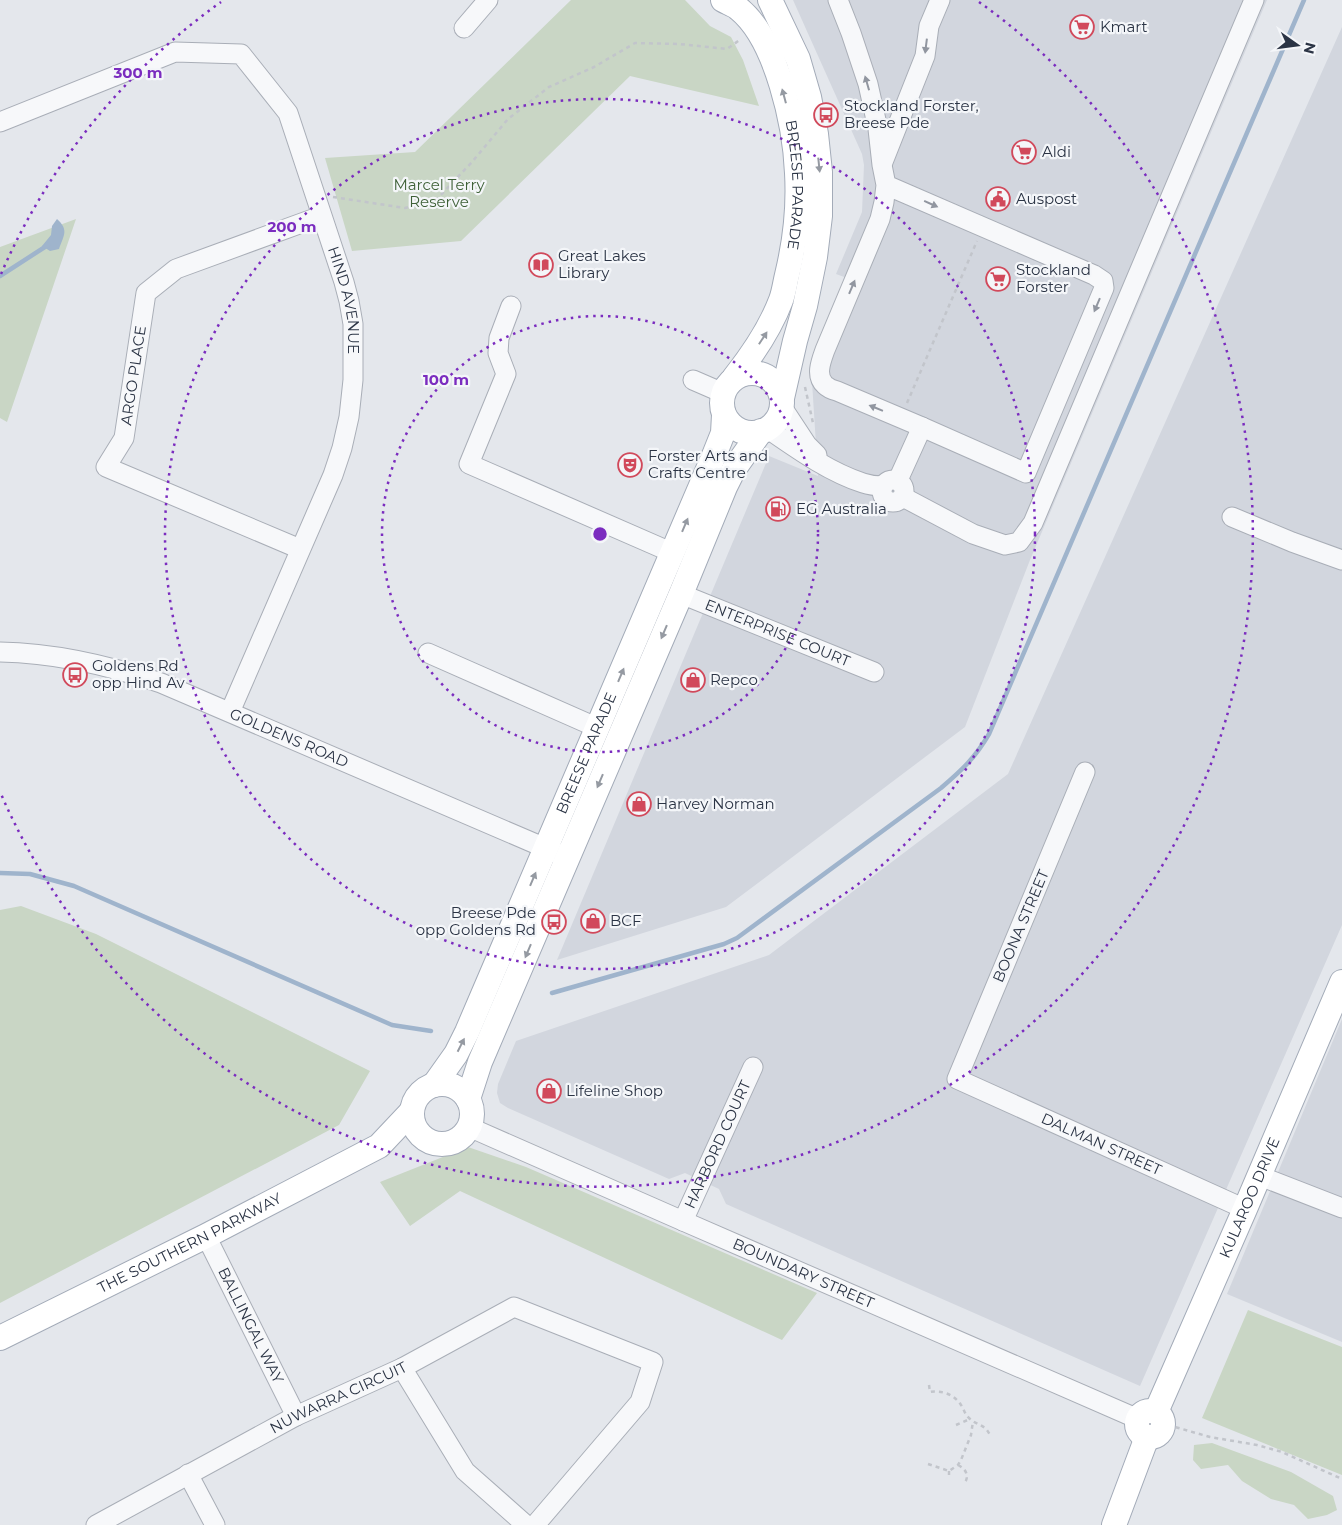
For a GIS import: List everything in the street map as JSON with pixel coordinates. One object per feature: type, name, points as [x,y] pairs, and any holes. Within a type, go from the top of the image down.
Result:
[{"type":"main road","points":[[723,0],[740,0]]},
{"type":"main road","name":"BREESE PARADE","points":[[434,1085],[456,1054],[467,1032],[673,554],[722,432],[727,395],[767,332],[781,300],[792,253],[797,212],[797,173],[792,132],[774,62],[758,30],[738,8],[723,0]]},
{"type":"main road","name":"BREESE PARADE","points":[[770,0],[798,60],[809,97],[816,134],[820,172],[820,216],[816,258],[782,402]]},
{"type":"main road","points":[[754,372],[763,375],[772,380],[778,388],[782,402],[779,415],[774,423],[764,430],[753,433],[744,432],[729,422],[727,395],[744,374],[754,372]]},
{"type":"main road","name":"BREESE PARADE","points":[[468,1099],[480,1062],[725,487],[734,469],[764,430]]},
{"type":"main road","name":"KULAROO DRIVE","points":[[1114,1525],[1151,1423],[1260,1176],[1342,982]]},
{"type":"main road","points":[[434,1085],[454,1086],[462,1091],[468,1099],[472,1113],[469,1127],[463,1135],[447,1143],[437,1143],[428,1140],[421,1135],[413,1120],[412,1111],[417,1098],[422,1092],[434,1085]]},
{"type":"main road","name":"THE SOUTHERN PARKWAY","points":[[0,1338],[206,1236],[379,1146],[412,1111]]},
{"type":"main road","name":"THE SOUTHERN PARKWAY","points":[[379,1146],[428,1140]]},
{"type":"street","points":[[464,28],[488,0]]},
{"type":"street","points":[[838,0],[868,84],[878,129],[886,185],[880,220],[824,350],[819,370],[821,379],[825,385],[1026,473],[1104,288],[1103,281],[1094,275],[886,185]]},
{"type":"street","points":[[882,165],[925,56],[929,26],[940,0]]},
{"type":"street","points":[[764,430],[832,470],[864,484],[895,488],[973,534],[1005,545],[1019,542],[1033,523],[1254,0]]},
{"type":"street","name":"HIND AVENUE","points":[[0,122],[175,52],[241,54],[288,114],[349,301],[353,324],[354,380],[349,417],[342,448],[333,474],[230,712]]},
{"type":"street","name":"ARGO PLACE","points":[[300,549],[106,468],[124,438],[146,293],[176,269],[321,216]]},
{"type":"street","points":[[511,306],[499,338],[498,353],[506,374],[469,464],[673,554]]},
{"type":"street","points":[[693,380],[727,395]]},
{"type":"street","points":[[782,402],[807,445],[832,470]]},
{"type":"street","points":[[895,488],[922,426]]},
{"type":"street","points":[[1232,517],[1342,560]]},
{"type":"street","name":"ENTERPRISE COURT","points":[[681,594],[874,672]]},
{"type":"street","name":"GOLDENS ROAD","points":[[0,652],[28,653],[80,660],[121,670],[161,683],[568,858]]},
{"type":"street","points":[[428,653],[598,728]]},
{"type":"street","name":"BOONA STREET","points":[[957,1080],[1085,772]]},
{"type":"street","name":"HARBORD COURT","points":[[683,1222],[753,1067]]},
{"type":"street","name":"DALMAN STREET","points":[[957,1080],[1245,1209]]},
{"type":"street","name":"BOUNDARY STREET","points":[[469,1127],[683,1222],[1151,1423]]},
{"type":"street","points":[[1260,1176],[1342,1208]]},
{"type":"street","name":"BALLINGAL WAY","points":[[206,1236],[296,1416]]},
{"type":"street","points":[[402,1368],[514,1307],[652,1362],[640,1402],[536,1525]]},
{"type":"street","name":"NUWARRA CIRCUIT","points":[[96,1525],[296,1416],[402,1368],[465,1471],[526,1525]]},
{"type":"street","points":[[188,1474],[216,1525]]},
{"type":"path","points":[[333,198],[405,208],[436,200],[472,162],[508,119],[549,88],[594,67],[635,43],[679,44],[727,49],[758,30]]},
{"type":"path","points":[[904,410],[980,235]]},
{"type":"path","points":[[929,1385],[930,1392],[943,1392],[953,1396],[972,1420],[987,1428],[990,1435]]},
{"type":"path","points":[[956,1425],[972,1420]]},
{"type":"path","points":[[949,1471],[958,1465],[969,1442],[972,1420]]},
{"type":"path","points":[[1151,1423],[1282,1452],[1342,1479]]},
{"type":"path","points":[[928,1464],[949,1471]]},
{"type":"path","points":[[958,1465],[967,1474],[964,1484]]},
{"type":"path","points":[[949,1471],[949,1479]]},
{"type":"shaded area","name":"Stockland Forster","points":[[793,0],[1267,0],[1030,560],[965,727],[726,907],[557,960],[769,456],[818,476],[811,366],[847,278],[836,274],[862,212],[864,165],[862,154]]},
{"type":"shaded area","points":[[1342,27],[1342,925],[1140,1386],[726,1204],[719,1189],[685,1173],[669,1179],[508,1108],[500,1103],[497,1093],[498,1084],[516,1041],[769,955],[1008,774]]},
{"type":"shaded area","points":[[1342,1019],[1342,1342],[1227,1294]]},
{"type":"green space","name":"Marcel Terry Reserve","points":[[571,0],[685,0],[710,26],[731,37],[743,60],[759,106],[630,76],[461,241],[352,251],[325,158],[415,152]]},
{"type":"green space","points":[[76,219],[7,422],[0,418],[0,247]]},
{"type":"green space","points":[[21,906],[96,934],[370,1071],[339,1125],[0,1303],[0,910]]},
{"type":"green space","points":[[468,1147],[526,1167],[817,1293],[782,1340],[460,1191],[410,1226],[380,1182]]},
{"type":"green space","points":[[1248,1310],[1342,1347],[1342,1475],[1202,1418]]},
{"type":"green space","points":[[1212,1443],[1291,1472],[1333,1496],[1337,1510],[1327,1515],[1308,1519],[1294,1505],[1271,1499],[1242,1481],[1228,1465],[1201,1469],[1193,1460],[1194,1445]]},
{"type":"water","points":[[57,219],[63,226],[64,236],[59,249],[50,251],[42,246],[51,235],[52,226]]},
{"type":"waterway","points":[[552,993],[724,944],[737,938],[941,788],[979,750],[989,734],[1304,0]]},
{"type":"waterway","points":[[0,276],[48,245]]},
{"type":"waterway","points":[[0,873],[30,874],[74,886],[392,1025],[431,1031]]},
{"type":"place","name":"Kmart","points":[[1082,27]]},
{"type":"place","name":"Stockland Forster, Breese Pde","points":[[826,115]]},
{"type":"place","name":"Aldi","points":[[1024,152]]},
{"type":"place","name":"Auspost","points":[[998,199]]},
{"type":"place","name":"Great Lakes Library","points":[[541,265]]},
{"type":"place","name":"Stockland Forster","points":[[998,279]]},
{"type":"place","name":"Forster Arts and Crafts Centre","points":[[630,465]]},
{"type":"place","name":"EG Australia","points":[[778,509]]},
{"type":"place","name":"Goldens Rd opp Hind Av","points":[[75,675]]},
{"type":"place","name":"Repco","points":[[693,680]]},
{"type":"place","name":"Harvey Norman","points":[[639,804]]},
{"type":"place","name":"BCF","points":[[593,921]]},
{"type":"place","name":"Breese Pde opp Goldens Rd","points":[[554,922]]},
{"type":"place","name":"Lifeline Shop","points":[[549,1091]]}]
